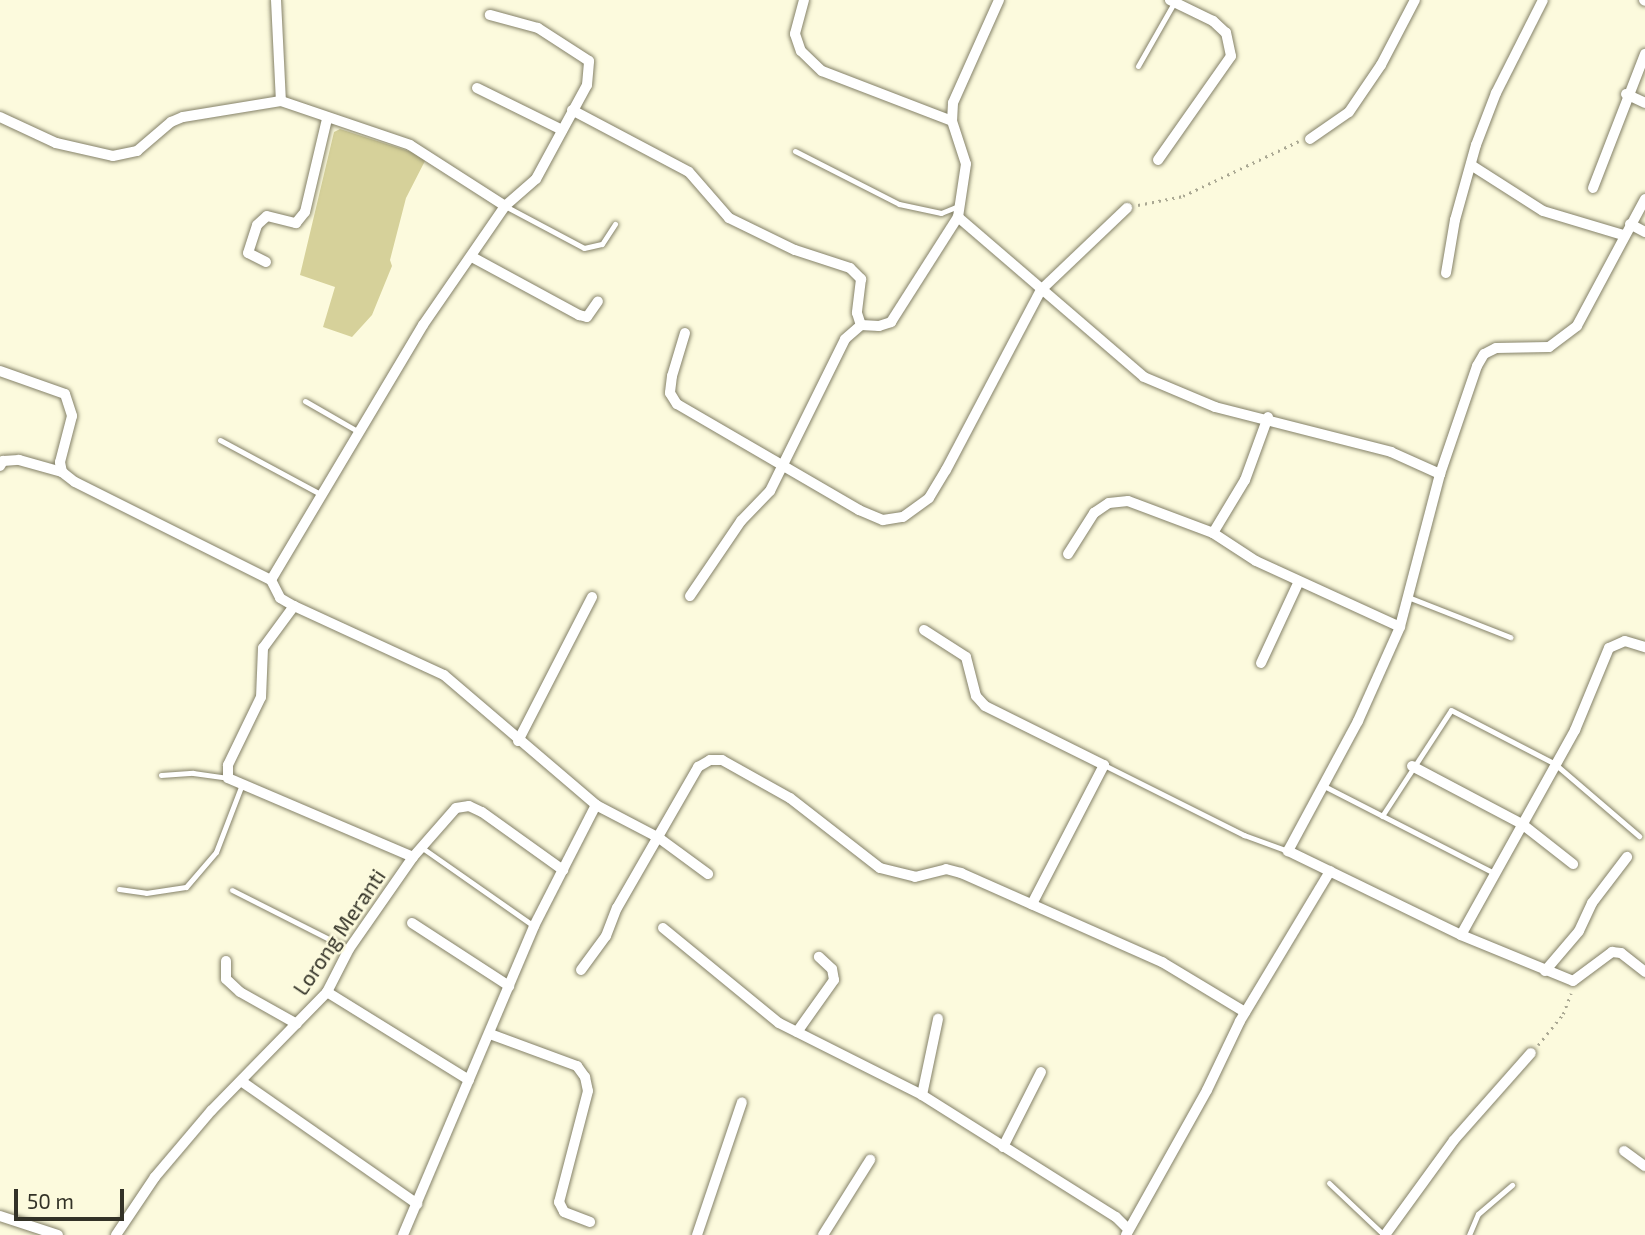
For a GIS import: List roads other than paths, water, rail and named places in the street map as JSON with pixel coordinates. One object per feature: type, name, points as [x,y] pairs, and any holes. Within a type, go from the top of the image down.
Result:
[{"type":"street","points":[[276,0],[281,101]]},
{"type":"street","points":[[804,0],[795,34],[801,51],[822,71],[952,121]]},
{"type":"street","points":[[690,596],[741,521],[759,507],[785,466],[845,339],[861,324],[879,326],[891,322],[957,212],[966,164],[952,121],[953,103],[967,64],[999,0]]},
{"type":"street","points":[[1310,139],[1349,111],[1381,65],[1415,0]]},
{"type":"street","points":[[1446,273],[1471,165],[1496,93],[1543,0]]},
{"type":"street","points":[[1158,159],[1231,56],[1231,47],[1219,27],[1172,2]]},
{"type":"street","points":[[271,580],[423,325],[505,206],[537,179],[587,85],[589,61],[538,28],[490,15]]},
{"type":"street","points":[[1593,188],[1626,94],[1645,54]]},
{"type":"street","points":[[477,88],[562,130]]},
{"type":"street","points":[[1626,94],[1645,103]]},
{"type":"street","points":[[0,117],[56,143],[113,156],[137,151],[171,122],[184,117],[281,101],[410,145],[505,206]]},
{"type":"street","points":[[572,110],[689,172],[729,218],[795,250],[850,268],[861,279],[857,313],[861,324]]},
{"type":"street","points":[[266,262],[248,253],[257,225],[267,216],[296,223],[306,212],[327,118]]},
{"type":"street","points":[[1471,165],[1543,211],[1623,235]]},
{"type":"street","points":[[1645,199],[1623,235],[1577,326],[1563,340],[1549,347],[1504,347],[1484,354],[1440,474],[1400,626],[1359,721],[1321,785],[1289,851],[1461,934],[1573,981],[1612,952],[1621,953],[1645,972]]},
{"type":"street","points":[[685,333],[672,376],[670,393],[677,404],[883,520],[904,517],[929,498],[946,470],[1041,290],[1127,208]]},
{"type":"street","points":[[957,212],[1041,290],[1144,377],[1216,407],[1268,417],[1391,452],[1440,474]]},
{"type":"street","points":[[1630,224],[1645,232]]},
{"type":"street","points":[[472,257],[579,315],[587,317],[598,301]]},
{"type":"street","points":[[0,371],[65,394],[72,416],[61,449],[62,472]]},
{"type":"street","points":[[1213,533],[1245,480],[1268,417]]},
{"type":"street","points":[[0,466],[3,461],[19,460],[62,472],[93,492],[271,580],[280,598],[294,606],[444,675],[596,805],[659,838],[708,874]]},
{"type":"street","points":[[1068,554],[1094,513],[1109,503],[1128,501],[1213,533],[1299,581],[1400,626]]},
{"type":"street","points":[[1261,663],[1299,581]]},
{"type":"street","points":[[518,741],[592,597]]},
{"type":"street","points":[[294,606],[264,649],[261,696],[228,765],[228,778],[241,787],[371,836],[413,857]]},
{"type":"street","points":[[924,630],[966,656],[976,696],[985,706],[1104,765],[1032,905]]},
{"type":"street","points":[[1461,934],[1584,712],[1609,648],[1625,641],[1645,647]]},
{"type":"street","points":[[581,970],[599,949],[617,908],[698,767],[710,760],[722,760],[790,798],[880,868],[915,877],[946,869],[1162,962],[1245,1012]]},
{"type":"street","points":[[1412,766],[1522,824],[1573,864]]},
{"type":"street","points":[[403,1235],[534,926],[596,805]]},
{"type":"street","name":"Lorong Meranti","points":[[116,1235],[155,1177],[241,1081],[327,992],[349,950],[413,857],[456,808],[469,806],[563,870]]},
{"type":"street","points":[[1545,971],[1579,931],[1591,903],[1627,857]]},
{"type":"street","points":[[663,928],[779,1023],[922,1095],[1116,1217],[1127,1232],[1245,1012],[1330,871]]},
{"type":"street","points":[[412,923],[509,986]]},
{"type":"street","points":[[797,1032],[835,980],[832,969],[819,957]]},
{"type":"street","points":[[226,961],[226,979],[240,992],[297,1024]]},
{"type":"street","points":[[327,992],[469,1080]]},
{"type":"street","points":[[922,1095],[938,1019]]},
{"type":"street","points":[[490,1034],[577,1066],[585,1077],[588,1091],[559,1202],[564,1212],[590,1222]]},
{"type":"street","points":[[1385,1235],[1454,1140],[1531,1053]]},
{"type":"street","points":[[1003,1147],[1041,1072]]},
{"type":"street","points":[[241,1081],[417,1204]]},
{"type":"street","points":[[696,1235],[742,1102]]},
{"type":"street","points":[[1623,1151],[1645,1166]]},
{"type":"street","points":[[822,1235],[870,1160]]},
{"type":"street","points":[[0,1216],[58,1235]]},
{"type":"lane","points":[[1138,66],[1172,2]]},
{"type":"lane","points":[[795,151],[899,204],[941,213],[957,212]]},
{"type":"lane","points":[[505,206],[584,248],[602,244],[615,224]]},
{"type":"lane","points":[[305,401],[359,432]]},
{"type":"lane","points":[[220,440],[322,495]]},
{"type":"lane","points":[[1408,597],[1510,637]]},
{"type":"lane","points":[[1382,816],[1412,766],[1451,710],[1555,764],[1639,835]]},
{"type":"lane","points":[[1104,765],[1244,835],[1289,851]]},
{"type":"lane","points":[[161,775],[194,773],[228,778]]},
{"type":"lane","points":[[1321,785],[1494,873]]},
{"type":"lane","points":[[119,889],[156,893],[186,887],[216,852],[241,787]]},
{"type":"lane","points":[[421,847],[534,926]]},
{"type":"lane","points":[[232,890],[349,950]]},
{"type":"lane","points":[[1329,1183],[1385,1235]]},
{"type":"lane","points":[[1469,1235],[1478,1214],[1512,1185]]}]
